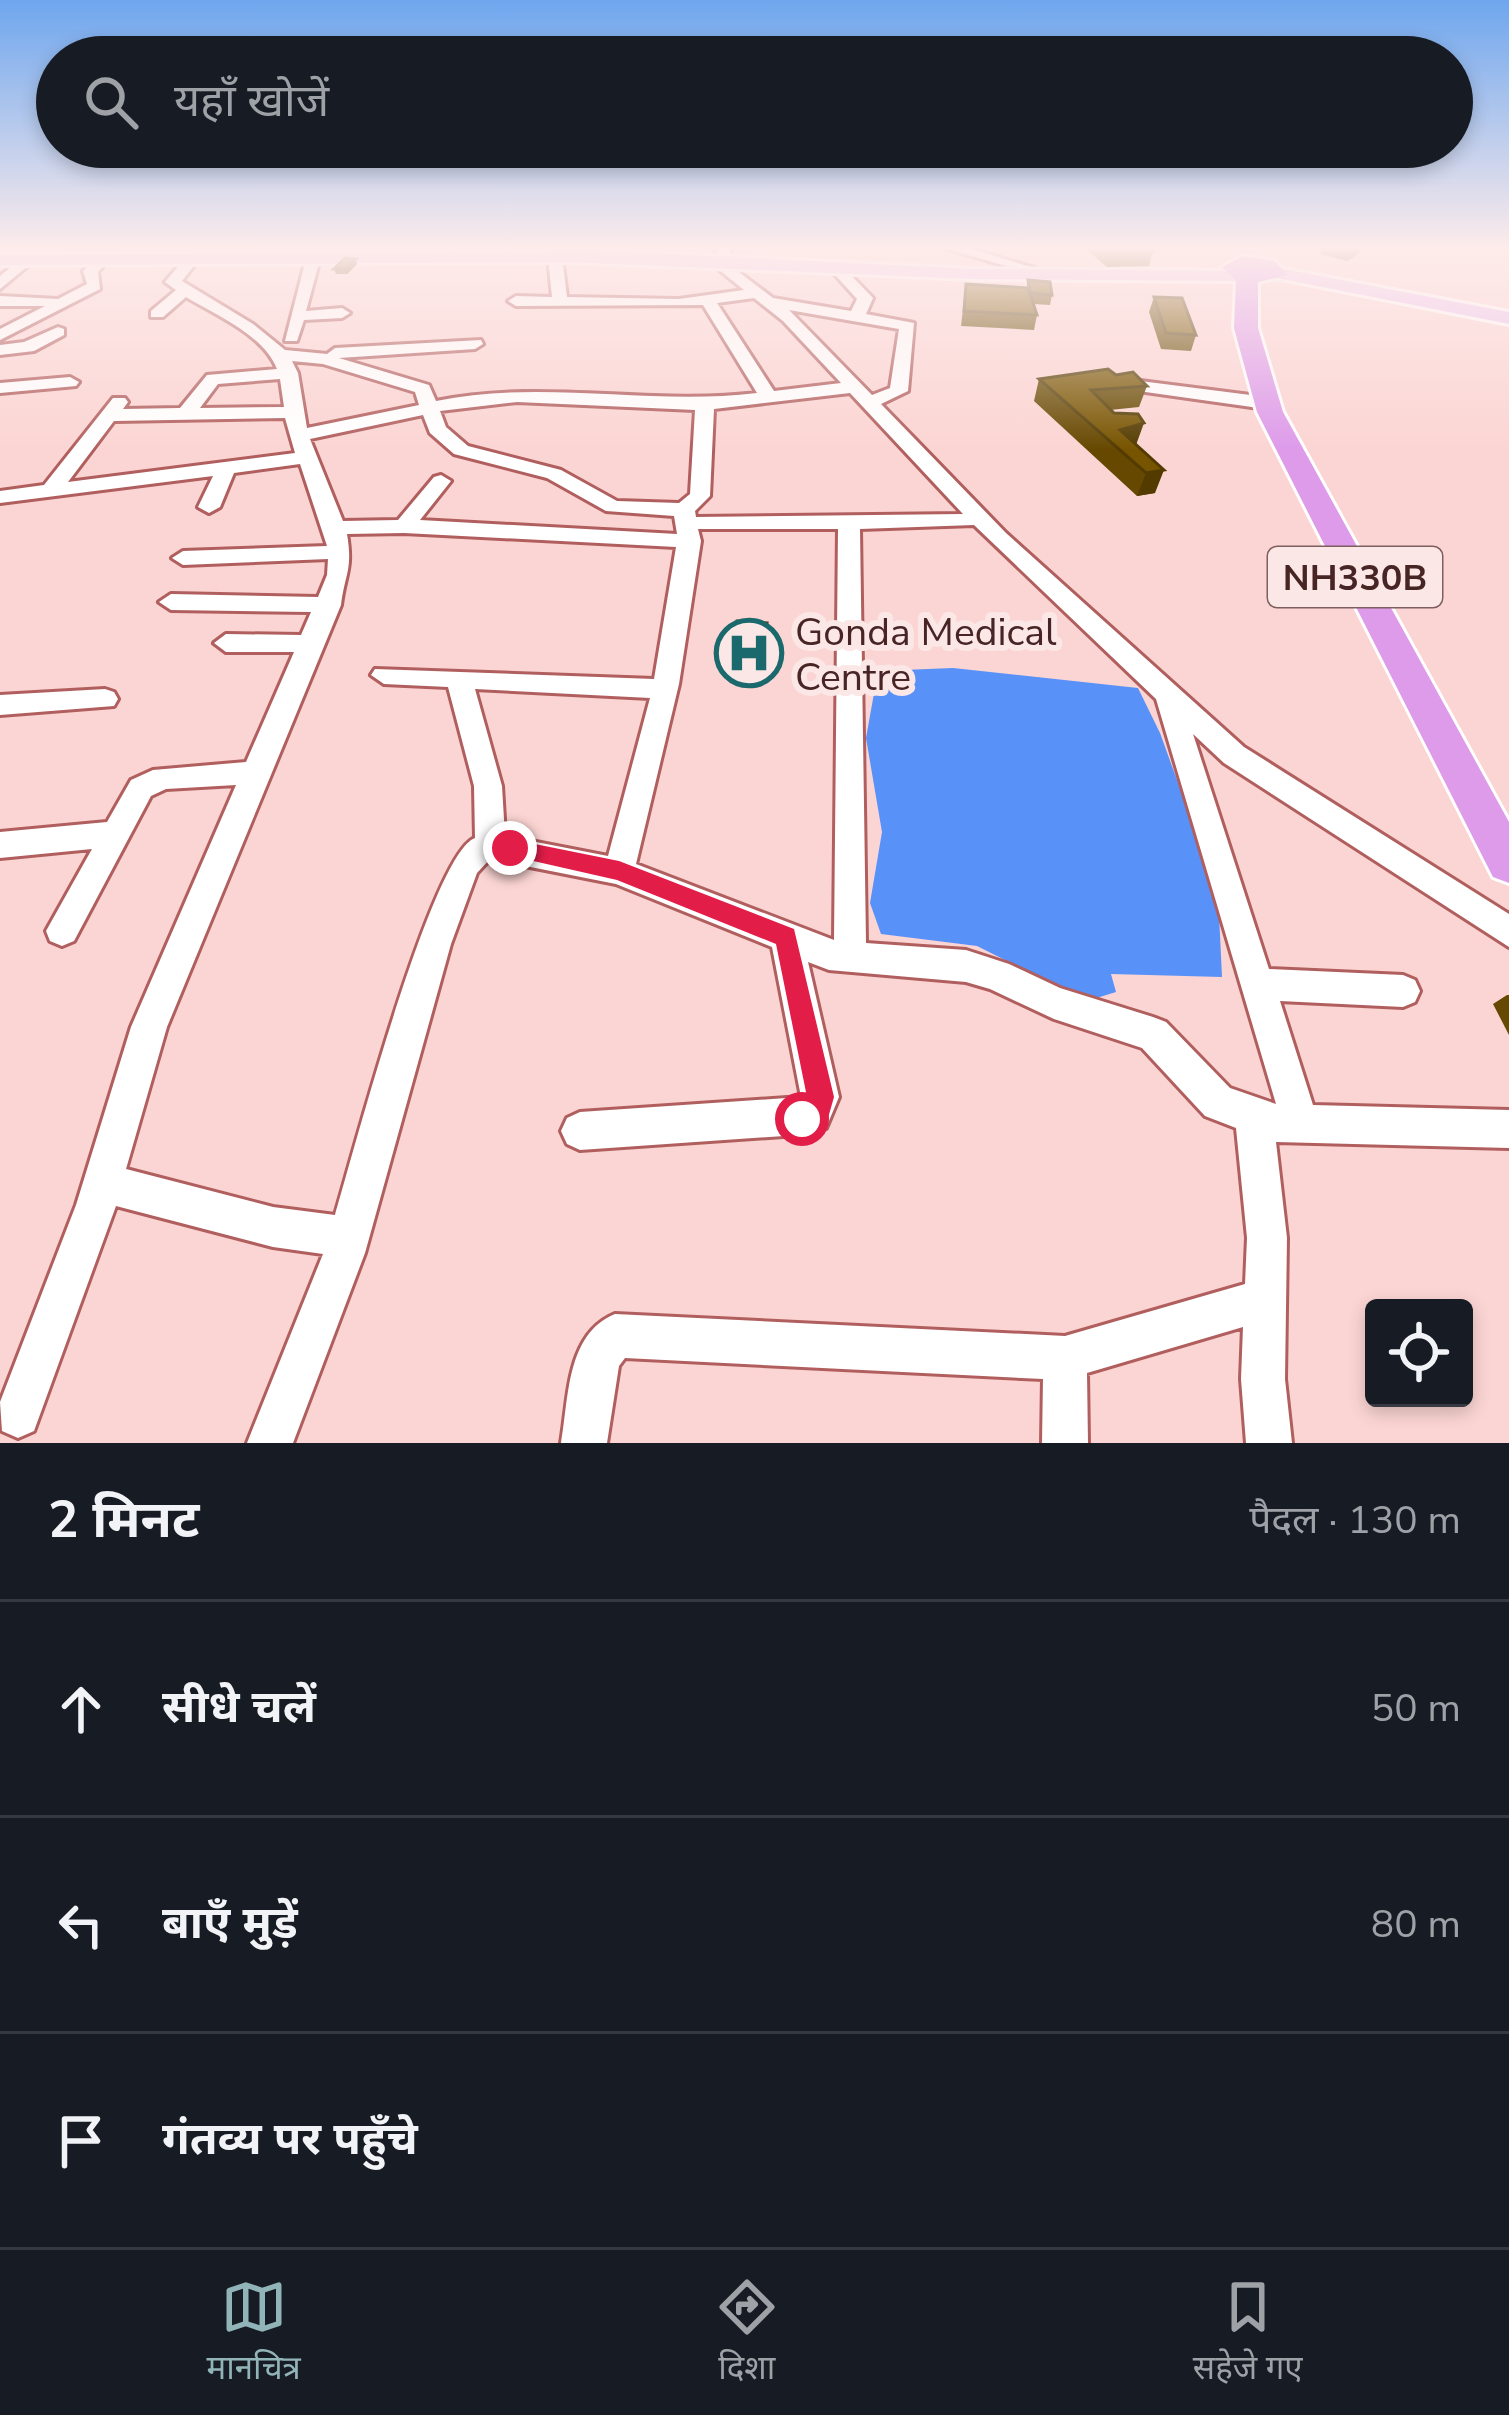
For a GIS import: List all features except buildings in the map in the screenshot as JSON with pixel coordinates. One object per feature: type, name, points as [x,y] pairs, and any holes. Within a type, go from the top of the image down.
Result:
[{"type":"highway","name":"NH330B","points":[[1248,315],[1246,328],[1266,403],[1509,864]]},
{"type":"highway","name":"NH330B","points":[[1261,315],[1285,408],[1436,675],[1509,823]]},
{"type":"street","points":[[0,335],[36,315]]},
{"type":"street","points":[[227,315],[287,346],[423,389],[445,439],[461,450],[554,474],[613,507],[689,524]]},
{"type":"street","points":[[19,1415],[103,1183],[149,1027],[253,773],[329,605],[339,540],[301,434],[287,346],[294,315]]},
{"type":"street","points":[[187,412],[213,379],[287,346],[338,315]]},
{"type":"street","points":[[717,315],[770,400]]},
{"type":"street","points":[[782,315],[977,518],[1234,755],[1509,932]]},
{"type":"street","points":[[1,498],[226,468],[301,434],[430,407],[517,397],[705,405],[899,391],[910,329],[854,315]]},
{"type":"street","points":[[248,328],[287,346],[475,344]]},
{"type":"street","points":[[0,350],[28,347],[58,332]]},
{"type":"street","points":[[1096,380],[1266,403]]},
{"type":"street","points":[[0,388],[70,382]]},
{"type":"street","points":[[619,871],[662,689],[689,524],[704,479],[705,405]]},
{"type":"street","points":[[51,490],[114,408],[187,412],[301,434]]},
{"type":"street","points":[[209,507],[226,468]]},
{"type":"street","points":[[404,526],[441,481]]},
{"type":"street","points":[[183,558],[339,540],[404,526],[849,524],[977,518]]},
{"type":"street","points":[[849,524],[850,956]]},
{"type":"street","points":[[171,602],[329,605]]},
{"type":"street","points":[[226,643],[311,644]]},
{"type":"street","points":[[384,675],[662,689]]},
{"type":"street","points":[[459,678],[488,786],[490,846]]},
{"type":"street","points":[[1168,696],[1301,1125]]},
{"type":"street","points":[[0,705],[105,699]]},
{"type":"street","points":[[62,931],[133,796],[150,782],[253,773]]},
{"type":"street","points":[[0,845],[113,834]]},
{"type":"street","points":[[270,1443],[348,1237],[434,944],[464,867],[475,851],[490,846],[619,871],[829,955],[966,966],[1054,1003],[1153,1034],[1218,1103],[1254,1115],[1301,1125],[1509,1129]]},
{"type":"street","points":[[580,1131],[813,1114],[820,1097],[786,937]]},
{"type":"street","points":[[1257,985],[1402,991]]},
{"type":"street","points":[[1254,1115],[1267,1238],[1269,1443]]},
{"type":"street","points":[[103,1183],[273,1227],[348,1237]]},
{"type":"street","points":[[584,1443],[598,1356],[615,1336],[1065,1358],[1265,1299]]},
{"type":"street","points":[[1065,1358],[1065,1443]]},
{"type":"water","points":[[953,668],[1138,688],[1160,733],[1218,893],[1222,977],[1111,974],[1116,992],[1087,1001],[977,946],[881,934],[870,903],[882,832],[866,738],[878,671]]},
{"type":"place","name":"Gonda Medical Centre","points":[[749,653]]},
{"type":"route","points":[[510,848],[619,871],[786,937],[820,1097],[819,1108],[802,1119]]}]
